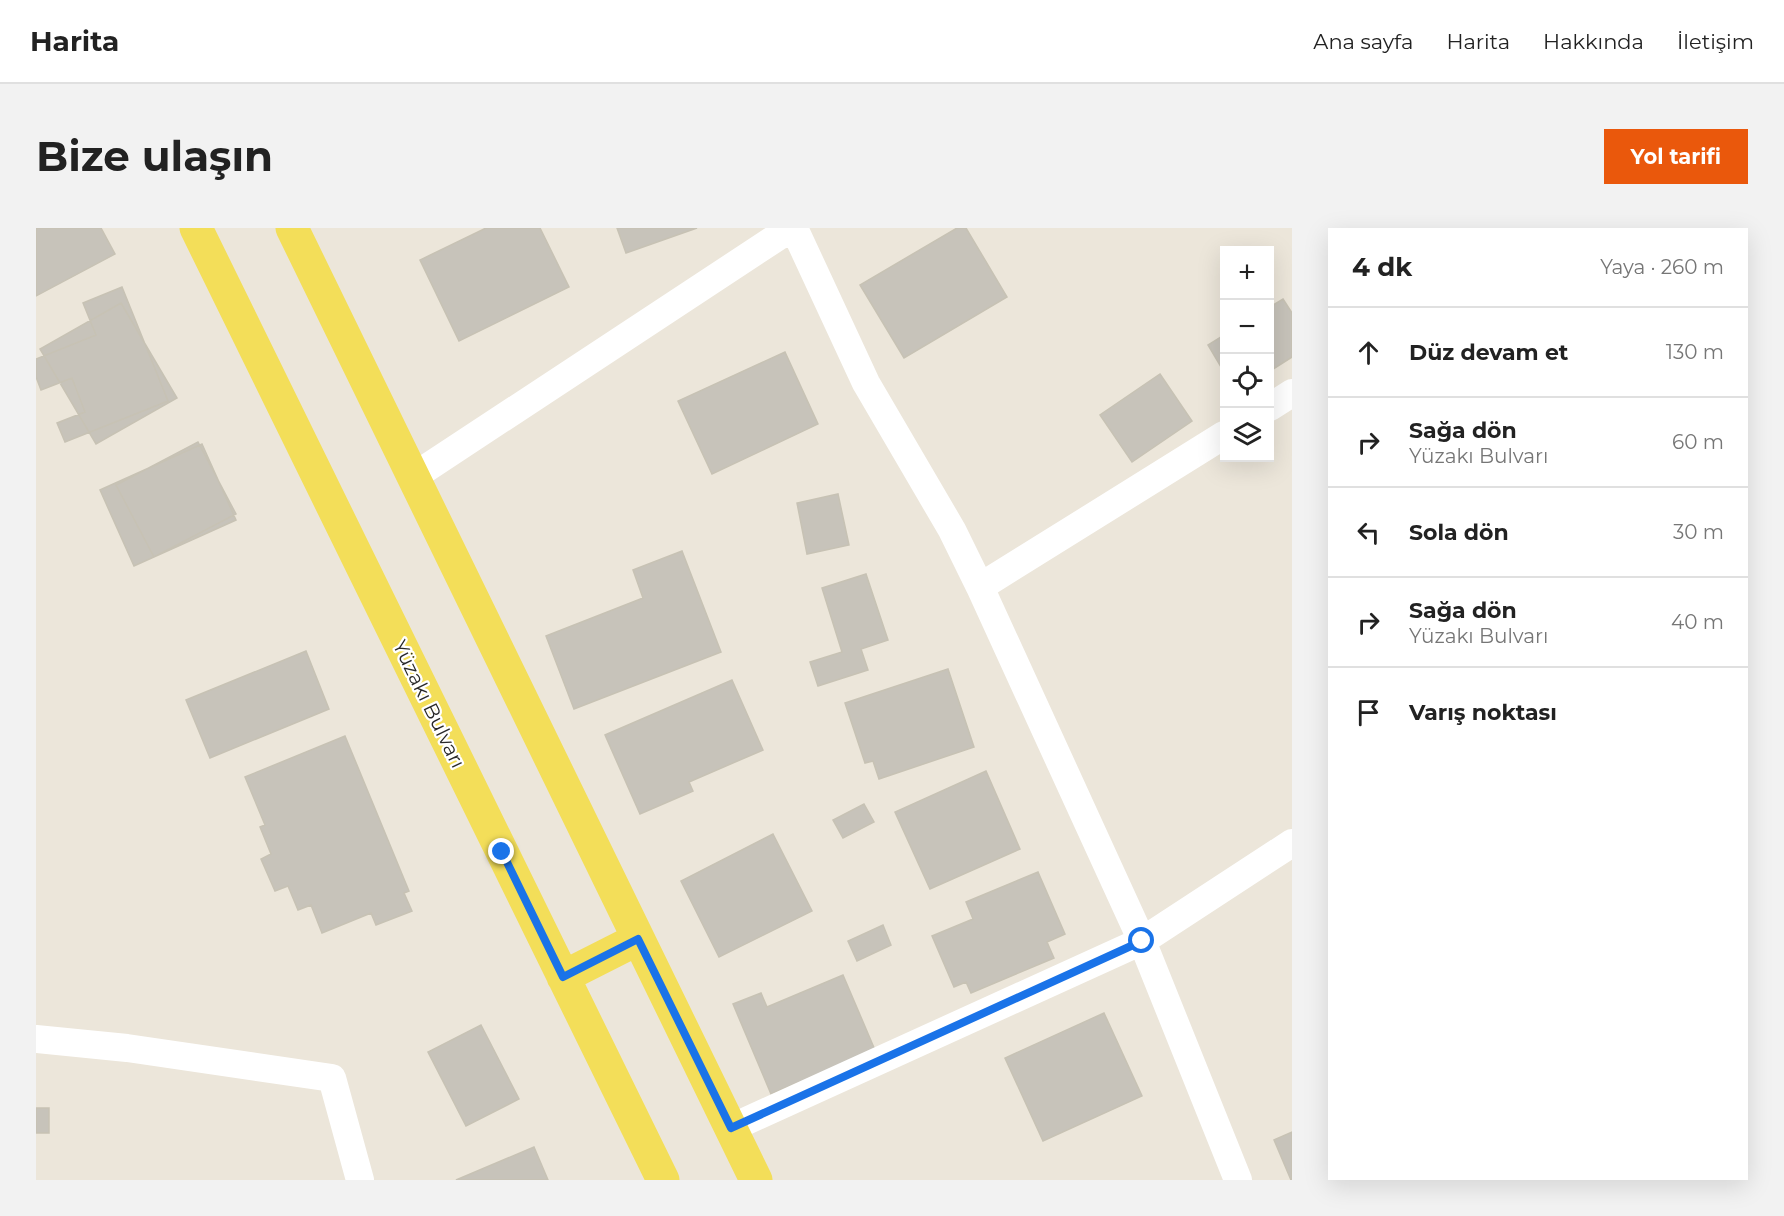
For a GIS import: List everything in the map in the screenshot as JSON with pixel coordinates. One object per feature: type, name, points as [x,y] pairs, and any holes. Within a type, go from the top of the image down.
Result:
[{"type":"main road","name":"Yüzakı Bulvarı","points":[[196,228],[663,1180]]},
{"type":"main road","points":[[292,228],[756,1180]]},
{"type":"main road","points":[[563,977],[638,939]]},
{"type":"street","points":[[413,477],[792,228],[866,383],[952,530],[980,588],[1142,941],[1238,1180]]},
{"type":"street","points":[[1274,404],[1292,393]]},
{"type":"street","points":[[980,588],[1220,438]]},
{"type":"street","points":[[731,1128],[1142,941],[1292,843]]},
{"type":"street","points":[[36,1039],[127,1048],[332,1078],[360,1180]]},
{"type":"building","points":[[36,228],[101,228],[115,254],[36,296]]},
{"type":"building","points":[[486,228],[540,228],[569,287],[459,341],[420,260]]},
{"type":"building","points":[[617,228],[697,228],[626,253]]},
{"type":"building","points":[[957,228],[966,228],[1007,297],[904,358],[860,285]]},
{"type":"building","points":[[122,287],[168,401],[65,442],[57,423],[85,412],[72,378],[41,390],[36,377],[36,359],[96,335],[83,303]]},
{"type":"building","points":[[1283,299],[1292,313],[1292,357],[1274,368],[1274,354],[1274,305]]},
{"type":"building","points":[[121,303],[177,398],[96,444],[40,349]]},
{"type":"building","points":[[1220,338],[1220,365],[1208,345]]},
{"type":"building","points":[[785,352],[818,424],[712,474],[678,401]]},
{"type":"building","points":[[1160,374],[1192,421],[1132,462],[1100,415]]},
{"type":"building","points":[[198,442],[236,514],[154,557],[116,485]]},
{"type":"building","points":[[202,444],[236,520],[134,566],[100,490]]},
{"type":"building","points":[[838,494],[849,545],[807,554],[797,503]]},
{"type":"building","points":[[682,551],[721,652],[574,709],[546,636],[643,598],[633,570]]},
{"type":"building","points":[[866,574],[888,640],[861,649],[868,670],[818,686],[810,662],[842,652],[822,588]]},
{"type":"building","points":[[306,651],[329,709],[210,758],[186,700]]},
{"type":"building","points":[[948,669],[974,747],[879,779],[873,761],[865,763],[845,703]]},
{"type":"building","points":[[732,680],[763,750],[689,782],[693,791],[640,814],[605,735]]},
{"type":"building","points":[[345,736],[409,891],[404,893],[412,911],[376,925],[371,913],[322,933],[311,905],[298,910],[288,886],[275,891],[261,859],[271,854],[260,827],[265,825],[245,777]]},
{"type":"building","points":[[986,771],[1020,849],[930,889],[895,812]]},
{"type":"building","points":[[864,804],[874,822],[843,838],[833,820]]},
{"type":"building","points":[[773,834],[812,911],[719,957],[681,881]]},
{"type":"building","points":[[1038,872],[1065,934],[1047,942],[1054,958],[971,993],[966,982],[954,987],[932,936],[973,919],[966,902]]},
{"type":"building","points":[[883,925],[891,945],[857,961],[848,941]]},
{"type":"building","points":[[843,975],[875,1050],[771,1094],[733,1004],[761,993],[767,1007]]},
{"type":"building","points":[[1104,1013],[1142,1096],[1043,1141],[1005,1058]]},
{"type":"building","points":[[481,1025],[519,1099],[466,1126],[428,1052]]},
{"type":"building","points":[[36,1108],[49,1108],[49,1133],[36,1133]]},
{"type":"building","points":[[1292,1132],[1292,1180],[1291,1180],[1274,1140]]},
{"type":"building","points":[[534,1147],[548,1180],[456,1180]]},
{"type":"route","points":[[502,852],[563,977],[638,939],[731,1128],[1142,941]]}]
